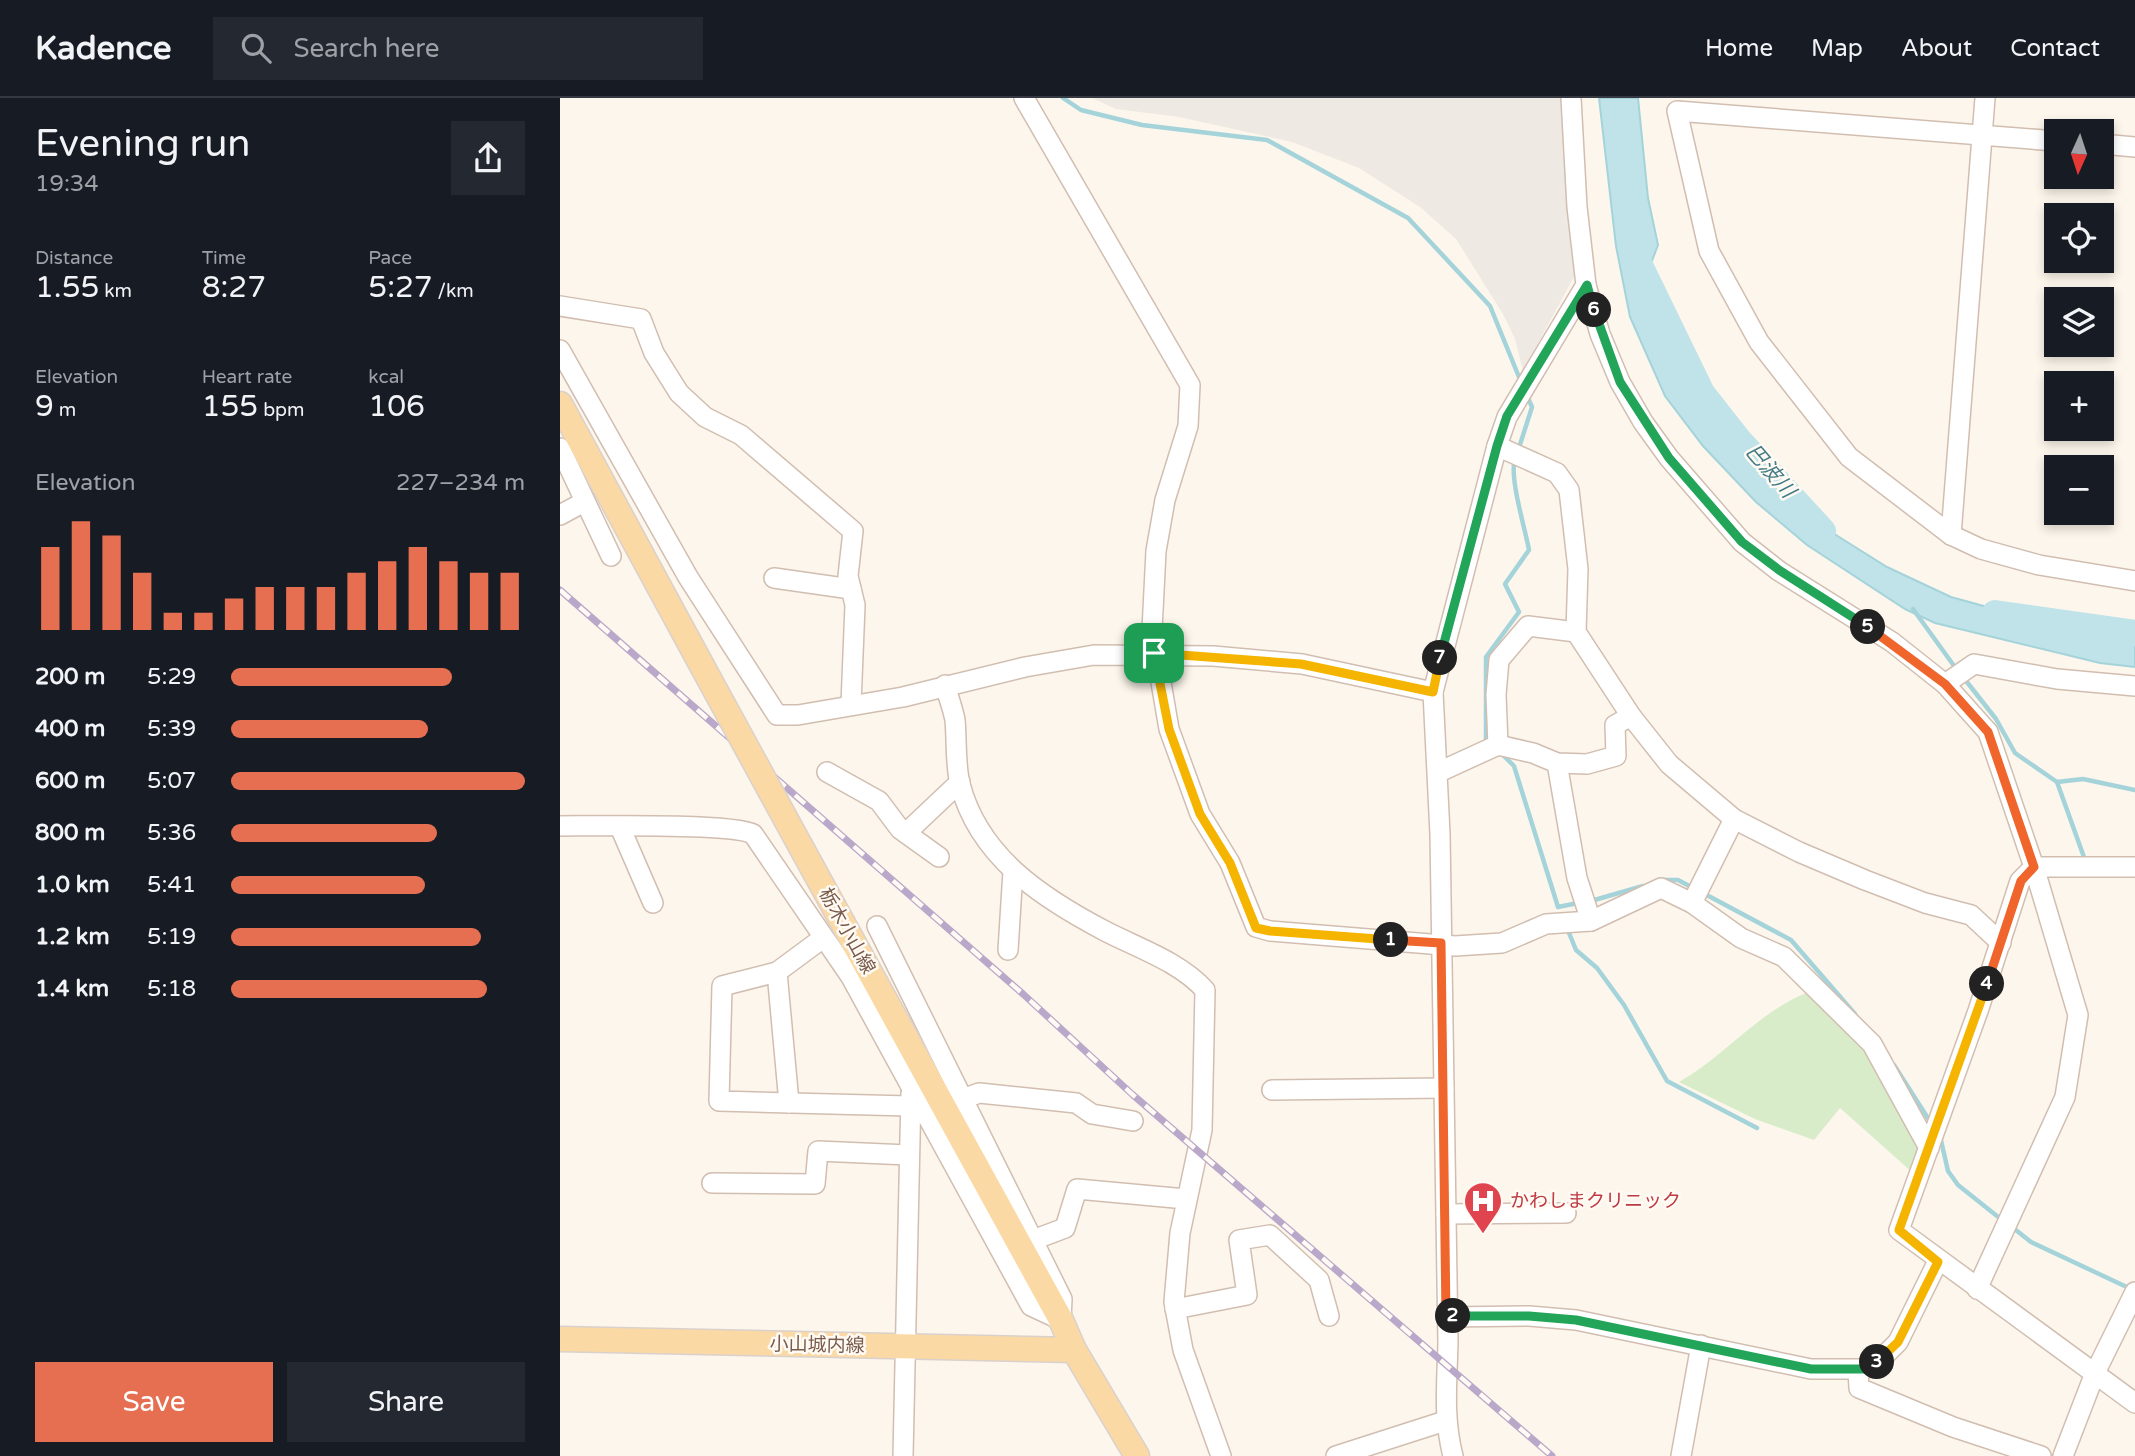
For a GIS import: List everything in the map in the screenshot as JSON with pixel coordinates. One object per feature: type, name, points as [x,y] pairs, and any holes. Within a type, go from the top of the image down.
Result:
[{"type":"main road","name":"栃木小山線","points":[[560,404],[1061,1320],[1074,1350],[1137,1456]]},
{"type":"main road","name":"小山城内線","points":[[560,1339],[1074,1350]]},
{"type":"street","points":[[1024,98],[1190,385],[1188,426],[1165,500],[1156,551],[1152,630],[1154,653],[1169,729],[1196,802],[1230,863],[1256,928],[1354,939],[1455,946],[1502,943],[1546,924],[1591,921],[1661,888],[1692,903],[1741,938],[1784,957],[1872,1044],[1929,1148]]},
{"type":"street","points":[[1571,98],[1576,194],[1587,285],[1600,334],[1620,382],[1643,422],[1669,458],[1742,542],[1779,570],[1892,642],[1945,684],[1988,732],[2034,867],[2078,1015],[2065,1097],[1977,1289]]},
{"type":"street","points":[[1951,535],[1985,98]]},
{"type":"street","points":[[2044,140],[1677,111],[1709,251],[1759,342],[1849,457],[1951,535],[1981,549],[2039,565],[2135,581]]},
{"type":"street","points":[[2114,145],[2135,147]]},
{"type":"street","points":[[1453,1456],[1446,1420],[1446,1214],[1439,772],[1433,692],[1507,416],[1587,285]]},
{"type":"street","points":[[560,306],[600,310],[640,319],[654,353],[679,393],[705,417],[741,435],[853,531],[848,576],[855,634],[851,704]]},
{"type":"street","points":[[560,350],[688,577],[777,715],[798,715],[904,697],[944,685],[1094,655],[1154,653],[1301,664],[1433,692]]},
{"type":"street","points":[[1497,446],[1557,473],[1569,490],[1578,569],[1576,632],[1631,716],[1669,764],[1734,819],[1799,852],[1866,880],[1925,903],[1971,915],[2001,943]]},
{"type":"street","points":[[560,448],[611,556]]},
{"type":"street","points":[[560,515],[584,502]]},
{"type":"street","points":[[774,579],[851,589]]},
{"type":"street","points":[[1498,744],[1496,695],[1499,660],[1528,626],[1576,632]]},
{"type":"street","points":[[1945,684],[1974,664],[2057,680],[2135,687]]},
{"type":"street","points":[[944,685],[955,719],[960,782],[977,826],[1013,871],[1029,885],[1092,924],[1192,976],[1205,990],[1202,1130],[1186,1199],[1176,1260],[1175,1309],[1184,1350],[1222,1456]]},
{"type":"street","points":[[1439,772],[1498,744],[1533,752],[1557,763],[1587,764],[1616,756],[1615,725],[1631,716]]},
{"type":"street","points":[[1557,763],[1577,878],[1591,921]]},
{"type":"street","points":[[827,772],[879,801],[906,833],[939,858]]},
{"type":"street","points":[[906,833],[960,782]]},
{"type":"street","points":[[1692,903],[1734,819]]},
{"type":"street","points":[[560,826],[746,831],[752,835],[851,977],[911,1097],[1031,1306],[1061,1320],[1062,1299],[877,926]]},
{"type":"street","points":[[620,827],[653,903]]},
{"type":"street","points":[[2135,867],[2034,867],[2021,881],[1899,1230],[1938,1262],[2135,1403]]},
{"type":"street","points":[[1008,950],[1013,871]]},
{"type":"street","points":[[823,938],[777,972],[722,986],[719,1101],[789,1103],[911,1097]]},
{"type":"street","points":[[777,972],[789,1103]]},
{"type":"street","points":[[1272,1090],[1444,1088]]},
{"type":"street","points":[[963,1099],[979,1093],[1076,1103],[1092,1114],[1133,1121]]},
{"type":"street","points":[[902,1456],[911,1097]]},
{"type":"street","points":[[712,1183],[815,1184],[818,1151],[908,1155]]},
{"type":"street","points":[[1033,1240],[1065,1228],[1077,1189],[1186,1199]]},
{"type":"street","points":[[1446,1214],[1566,1213]]},
{"type":"street","points":[[1175,1309],[1247,1295],[1239,1240],[1270,1235],[1319,1280],[1329,1317]]},
{"type":"street","points":[[1446,1317],[1529,1316],[1576,1320],[1811,1369],[1858,1370],[1881,1359],[1898,1342],[1938,1262]]},
{"type":"street","points":[[2063,1456],[2095,1373],[2135,1292]]},
{"type":"street","points":[[1681,1456],[1701,1345]]},
{"type":"street","points":[[1858,1370],[1859,1388],[1953,1427],[2042,1456]]},
{"type":"street","points":[[1340,1455],[1446,1420]]},
{"type":"shaded area","points":[[1092,98],[1564,98],[1565,163],[1576,273],[1523,371],[1515,339],[1503,314],[1456,239],[1420,207],[1359,168],[1292,142],[1179,117],[1116,109]]},
{"type":"green space","points":[[1809,992],[1865,1047],[1924,1149],[1913,1173],[1840,1108],[1814,1140],[1755,1119],[1679,1082],[1712,1060],[1774,1010]]},
{"type":"water","points":[[1599,98],[1638,98],[1648,198],[1658,245],[1650,266],[1647,300],[1694,399],[1724,440],[1769,482],[1836,535],[1887,567],[1951,597],[2067,629],[2135,640],[2135,667],[2100,663],[1935,623],[1905,609],[1807,545],[1756,502],[1703,446],[1665,396],[1630,317],[1616,246]]},
{"type":"waterway","points":[[1063,98],[1081,110],[1142,125],[1267,140],[1408,218],[1490,306],[1521,382]]},
{"type":"waterway","name":"巴波川","points":[[1634,253],[1702,393],[1739,440],[1823,531]]},
{"type":"waterway","points":[[1518,451],[1532,407],[1527,396]]},
{"type":"waterway","points":[[1490,742],[1486,739],[1486,657],[1519,612],[1505,584],[1529,550],[1514,478],[1515,459]]},
{"type":"waterway","points":[[1913,609],[1957,670]]},
{"type":"waterway","name":"巴波川","points":[[1995,613],[2135,633]]},
{"type":"waterway","points":[[1963,677],[1996,719],[2015,753],[2057,782],[2083,779],[2135,790]]},
{"type":"waterway","points":[[1501,753],[1514,766],[1558,907],[1578,903]]},
{"type":"waterway","points":[[2057,782],[2085,860]]},
{"type":"waterway","points":[[1661,880],[1678,880],[1695,889]]},
{"type":"waterway","points":[[1591,901],[1643,886]]},
{"type":"waterway","points":[[1703,893],[1791,940],[1855,1014]]},
{"type":"waterway","points":[[1567,928],[1576,950],[1597,968],[1624,1005],[1667,1081],[1757,1128]]},
{"type":"waterway","points":[[1894,1065],[1931,1123]]},
{"type":"waterway","points":[[1940,1136],[1948,1171],[1958,1185],[2002,1220]]},
{"type":"waterway","points":[[2012,1227],[2031,1242],[2131,1289]]},
{"type":"railway","points":[[560,590],[1023,994],[1133,1095],[1552,1456]]},
{"type":"place","name":"かわしまクリニック","points":[[1483,1235]]},
{"type":"route","points":[[1587,285],[1600,334],[1620,382],[1643,422],[1669,458],[1742,542],[1779,570],[1892,642],[1945,684],[1988,732],[2034,867],[2021,881],[1978,1011],[1899,1230],[1923,1246],[1938,1262],[1898,1342],[1881,1359],[1864,1369],[1842,1371],[1811,1369],[1576,1320],[1489,1315],[1446,1317],[1441,943],[1354,939],[1256,928],[1230,863],[1200,814],[1169,729],[1154,653],[1301,664],[1433,692],[1478,514],[1507,416],[1558,328],[1587,285]]}]
